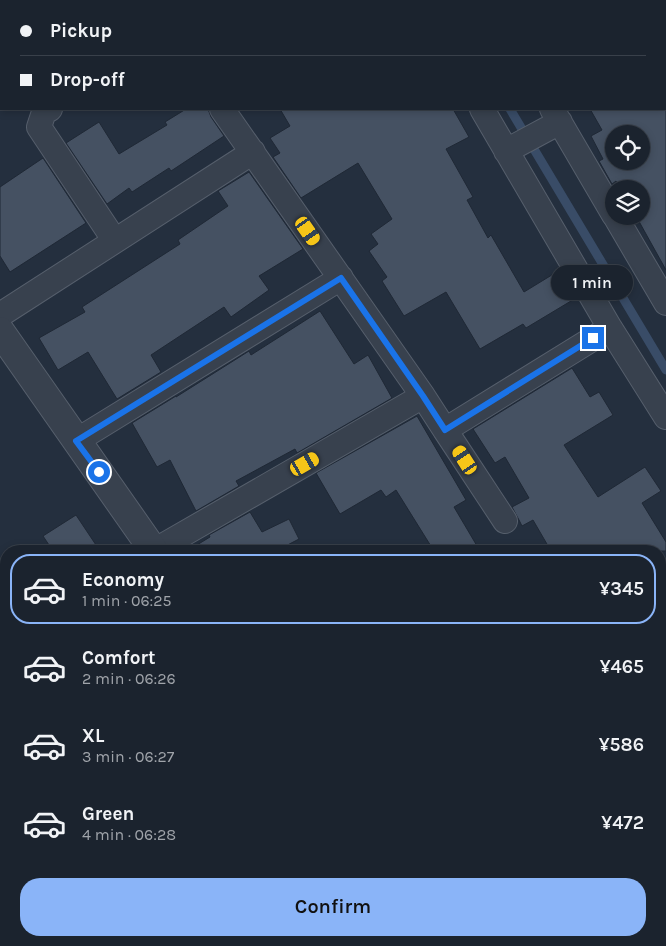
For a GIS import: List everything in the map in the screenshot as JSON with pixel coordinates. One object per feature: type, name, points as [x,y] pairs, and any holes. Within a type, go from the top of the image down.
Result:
[{"type":"street","points":[[48,110],[44,112],[40,127],[116,240]]},
{"type":"street","points":[[223,110],[423,396],[504,521]]},
{"type":"street","points":[[483,110],[509,150],[610,328],[666,417]]},
{"type":"street","points":[[509,150],[552,120],[605,202]]},
{"type":"street","points":[[0,315],[253,152]]},
{"type":"street","points":[[619,225],[666,303]]},
{"type":"street","points":[[76,441],[341,278]]},
{"type":"street","points":[[445,430],[610,328]]},
{"type":"street","points":[[0,331],[150,545]]},
{"type":"street","points":[[164,545],[423,396]]},
{"type":"building","points":[[184,110],[208,110],[224,136],[171,171],[169,168],[132,192],[129,188],[107,204],[66,143],[99,122],[119,154],[167,125],[165,122]]},
{"type":"building","points":[[281,110],[454,110],[469,137],[446,149],[473,197],[467,200],[488,238],[491,235],[524,292],[560,270],[576,298],[526,328],[523,324],[480,349],[446,292],[404,316],[382,281],[387,277],[369,251],[378,244],[371,234],[392,219],[358,163],[301,198],[273,157],[280,153],[270,138],[290,126]]},
{"type":"building","points":[[591,110],[666,110],[666,270],[641,225],[650,225],[650,180],[610,180],[599,161],[603,159],[591,136],[602,130]]},
{"type":"building","points":[[43,158],[86,223],[10,272],[0,256],[0,187]]},
{"type":"building","points":[[249,172],[303,249],[259,276],[269,290],[231,317],[224,307],[151,355],[161,372],[117,399],[88,352],[58,370],[39,338],[85,312],[82,307],[180,244],[178,240],[228,206],[218,191]]},
{"type":"building","points":[[320,311],[354,364],[368,355],[392,398],[297,453],[295,449],[236,481],[239,486],[196,511],[170,460],[157,467],[132,423],[249,351],[251,355]]},
{"type":"building","points":[[572,368],[590,397],[599,392],[613,415],[564,445],[598,497],[645,467],[661,491],[642,503],[666,545],[548,545],[533,520],[522,526],[512,507],[529,498],[505,457],[495,463],[473,429]]},
{"type":"building","points":[[417,416],[466,500],[454,507],[476,545],[430,545],[396,490],[386,497],[381,490],[340,514],[316,473]]},
{"type":"building","points":[[250,512],[262,532],[289,519],[299,539],[288,545],[197,545],[210,537],[209,535]]},
{"type":"building","points":[[76,515],[96,545],[49,545],[43,536]]},
{"type":"waterway","points":[[511,110],[666,370]]},
{"type":"route","points":[[99,472],[76,441],[341,278],[445,430],[593,338]]}]
